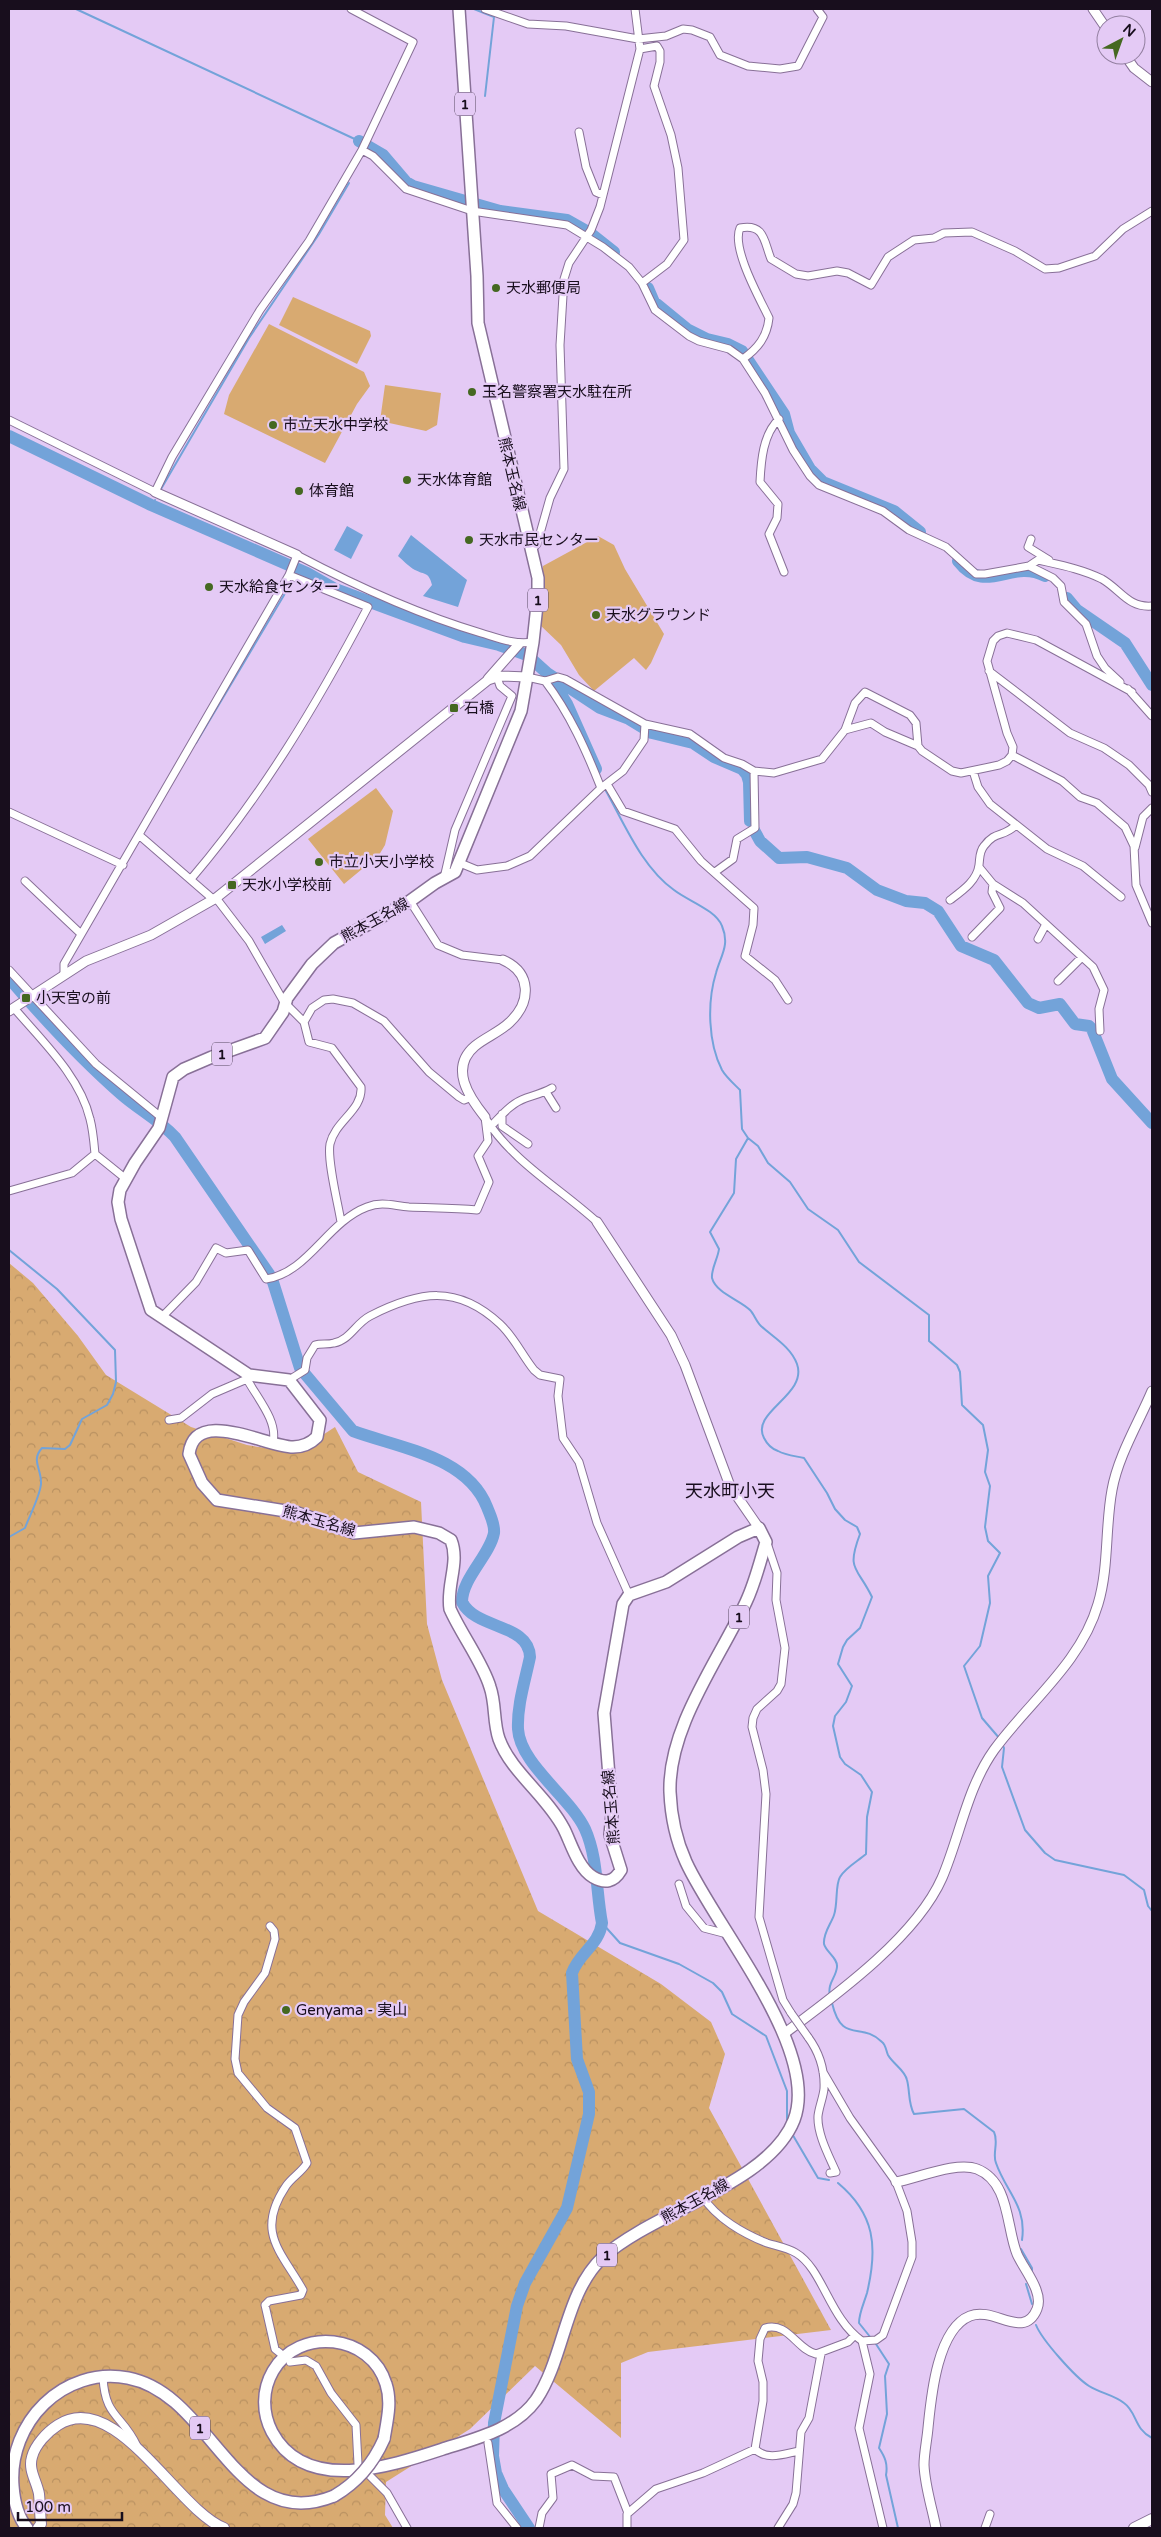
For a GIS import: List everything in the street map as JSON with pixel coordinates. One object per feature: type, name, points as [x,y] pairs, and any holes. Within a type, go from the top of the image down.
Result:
[{"type":"main road","name":"熊本玉名線","points":[[459,12],[478,322],[536,570],[538,596],[532,647],[521,710],[514,732],[455,872],[410,901],[334,943],[312,964],[284,1002],[280,1019],[266,1038],[212,1057],[184,1069],[173,1077],[159,1128],[126,1179],[118,1202],[121,1219],[151,1310],[248,1377],[288,1380],[320,1420],[317,1437],[304,1445],[292,1447],[233,1432],[202,1432],[193,1441],[190,1454],[202,1483],[217,1500],[298,1513],[354,1532],[414,1528],[439,1533],[451,1540],[455,1559],[448,1598],[450,1609],[490,1685],[499,1740],[508,1758],[542,1796],[563,1827],[580,1861],[596,1878],[610,1882],[617,1878],[621,1870],[610,1835],[612,1814],[604,1713],[622,1604],[628,1595]]},
{"type":"main road","points":[[628,1595],[666,1582],[730,1542],[759,1528],[766,1542]]},
{"type":"main road","name":"熊本玉名線","points":[[27,2528],[14,2496],[12,2472],[15,2452],[22,2432],[41,2405],[56,2393],[74,2383],[103,2376],[140,2381],[155,2387],[173,2398],[247,2480],[277,2499],[306,2504],[334,2496],[349,2486],[367,2469],[384,2439],[389,2401],[386,2383],[379,2368],[360,2350],[346,2344],[317,2341],[296,2348],[274,2370],[266,2389],[266,2419],[278,2442],[290,2453],[308,2464],[328,2470],[366,2471],[484,2440],[527,2411],[536,2400],[549,2376],[581,2289],[589,2274],[600,2260],[621,2243],[746,2173],[772,2153],[780,2143],[794,2122],[798,2106],[799,2089],[796,2071],[784,2032],[688,1865],[678,1843],[673,1823],[670,1782],[675,1750],[684,1724],[748,1598],[766,1542]]},
{"type":"main road","points":[[38,2528],[41,2524],[39,2493],[31,2467],[32,2457],[38,2445],[52,2429],[74,2417],[90,2418],[104,2425],[139,2451],[166,2476],[200,2515],[224,2528]]},
{"type":"main road","points":[[1134,2528],[1152,2519]]},
{"type":"street","points":[[155,492],[172,457],[260,310],[309,241],[364,145],[413,42],[351,9]]},
{"type":"street","points":[[485,9],[528,24],[566,26],[638,39],[666,36],[683,29],[692,30],[710,37],[720,55],[727,59],[748,66],[780,69],[798,66],[802,61],[822,17],[817,9]]},
{"type":"street","points":[[531,550],[537,544],[550,498],[564,469],[560,346],[564,279],[569,263],[589,233],[603,195],[640,49],[635,9]]},
{"type":"street","points":[[640,49],[657,46],[660,51],[654,86],[671,135],[681,184],[679,204],[684,226],[684,240],[668,264],[653,277],[643,282]]},
{"type":"street","points":[[1132,65],[1152,82]]},
{"type":"street","points":[[580,132],[586,167],[596,192],[603,195]]},
{"type":"street","points":[[364,145],[406,189],[472,208],[567,225],[589,233],[629,267],[643,282],[656,310],[689,336],[699,341],[729,349],[744,358],[779,419],[793,450],[810,476],[819,485],[882,512],[909,530],[946,547],[976,574],[1029,566],[1038,560],[1069,566],[1103,580],[1126,600],[1135,604],[1152,606]]},
{"type":"street","points":[[744,358],[756,349],[763,340],[770,318],[748,274],[738,243],[737,235],[740,228],[750,226],[758,230],[765,238],[771,259],[796,274],[808,276],[837,271],[848,273],[871,285],[888,257],[914,240],[934,238],[944,233],[972,232],[1015,251],[1045,269],[1059,268],[1095,256],[1123,229],[1152,211]]},
{"type":"street","points":[[779,419],[774,423],[765,445],[761,462],[760,482],[778,504],[777,518],[769,534],[784,572]]},
{"type":"street","points":[[9,420],[155,492],[402,605],[518,646],[532,647]]},
{"type":"street","points":[[1031,538],[1028,547],[1054,563]]},
{"type":"street","points":[[64,975],[64,964],[123,865],[289,574],[296,558]]},
{"type":"street","points":[[1029,566],[1053,578],[1061,586],[1064,602],[1086,624],[1097,656],[1105,668],[1132,692],[1152,716]]},
{"type":"street","points":[[192,880],[247,810],[293,740],[368,608],[289,574]]},
{"type":"street","points":[[488,680],[497,677],[527,677],[546,681],[558,677],[645,728],[690,734],[724,758],[742,764],[754,772],[774,773],[822,759],[845,730],[855,703],[865,692],[910,715],[916,723],[918,746],[922,752],[952,771],[961,773],[973,771],[999,765],[1007,761],[1012,755],[1013,747],[1007,733],[987,661],[993,641],[1007,633],[1022,635],[1065,654],[1132,692]]},
{"type":"street","points":[[126,1179],[95,1154],[91,1120],[78,1091],[62,1065],[11,1009],[86,961],[177,923],[215,899],[488,680],[518,646]]},
{"type":"street","points":[[989,670],[1070,733],[1104,748],[1129,766],[1149,785],[1152,792]]},
{"type":"street","points":[[444,878],[455,830],[512,696],[500,686],[497,677]]},
{"type":"street","points":[[546,681],[576,730],[604,786],[623,811],[674,829],[701,861],[735,894],[754,908],[753,925],[745,956],[775,980],[788,1000]]},
{"type":"street","points":[[845,730],[871,723],[885,732],[918,746]]},
{"type":"street","points":[[460,863],[477,870],[522,862],[546,843],[604,786],[623,771],[644,740],[645,728]]},
{"type":"street","points":[[1012,755],[1062,781],[1080,797],[1097,803],[1126,827],[1134,848],[1136,885],[1152,923]]},
{"type":"street","points":[[973,771],[978,788],[990,804],[1047,848],[1083,866],[1121,897]]},
{"type":"street","points":[[714,872],[733,859],[737,839],[754,828],[754,772]]},
{"type":"street","points":[[1134,848],[1143,817],[1152,808]]},
{"type":"street","points":[[9,812],[123,865]]},
{"type":"street","points":[[950,900],[969,886],[979,867],[983,847],[996,834],[1009,832],[1016,825]]},
{"type":"street","points":[[139,835],[215,899],[248,940],[284,1002],[304,1022],[310,1042],[332,1048],[361,1087],[362,1095],[334,1130],[330,1145],[341,1222]]},
{"type":"street","points":[[979,867],[993,884],[1024,903],[1093,967],[1104,990],[1099,1009],[1100,1031]]},
{"type":"street","points":[[25,881],[82,934]]},
{"type":"street","points":[[972,937],[1000,908],[992,892],[993,884]]},
{"type":"street","points":[[410,901],[438,945],[462,955],[503,960],[515,967],[526,987],[526,993],[513,1019],[474,1047],[469,1053],[462,1076],[469,1098],[491,1126],[549,1183],[597,1222],[671,1335],[685,1365],[730,1486],[759,1528]]},
{"type":"street","points":[[1038,939],[1046,924]]},
{"type":"street","points":[[1058,980],[1082,957]]},
{"type":"street","points":[[9,970],[28,997],[96,1064],[162,1118]]},
{"type":"street","points":[[304,1022],[312,1008],[324,1000],[333,999],[353,1003],[384,1021],[429,1072],[459,1097],[464,1100],[469,1098]]},
{"type":"street","points":[[491,1126],[502,1114],[524,1098],[549,1090],[556,1108]]},
{"type":"street","points":[[502,1114],[502,1126],[528,1144]]},
{"type":"street","points":[[161,1318],[196,1282],[216,1248],[226,1253],[248,1250],[266,1279],[272,1278],[306,1258],[341,1222],[367,1207],[379,1204],[477,1210],[489,1182],[478,1156],[488,1142],[485,1117]]},
{"type":"street","points":[[9,1191],[72,1173],[95,1154]]},
{"type":"street","points":[[288,1380],[302,1372],[307,1358],[315,1345],[334,1344],[346,1338],[367,1317],[403,1301],[449,1294],[472,1304],[500,1324],[534,1370],[540,1375],[560,1379],[558,1396],[563,1438],[580,1462],[598,1523],[628,1595]]},
{"type":"street","points":[[169,1420],[181,1418],[212,1394],[248,1377],[260,1404],[270,1417],[275,1432],[272,1442]]},
{"type":"street","points":[[784,2032],[838,1992],[881,1955],[927,1904],[942,1878],[970,1797],[994,1751],[1072,1656],[1090,1624],[1098,1603],[1112,1487],[1152,1390]]},
{"type":"street","points":[[766,1542],[777,1573],[776,1600],[785,1648],[781,1684],[777,1691],[757,1709],[752,1727],[764,1770],[766,1794],[759,1917],[783,2000],[818,2050],[823,2072],[824,2088],[818,2117],[825,2149],[836,2172],[830,2173]]},
{"type":"street","points":[[679,1884],[686,1906],[704,1928],[727,1934]]},
{"type":"street","points":[[270,1926],[274,1931],[275,1939],[265,1973],[244,2002],[238,2015],[235,2059],[238,2073],[267,2108],[295,2128],[307,2163],[286,2185],[273,2212],[271,2227],[275,2243],[282,2260],[294,2274],[303,2290],[301,2295],[269,2302],[265,2305],[275,2349],[280,2353]]},
{"type":"street","points":[[703,2197],[709,2207],[738,2229],[796,2253],[806,2262],[834,2312],[854,2336],[862,2341],[873,2340],[883,2335],[887,2329],[912,2257],[912,2242],[907,2211],[896,2182],[850,2118],[823,2072]]},
{"type":"street","points":[[896,2182],[956,2166],[979,2169],[988,2177],[1006,2207],[1012,2242],[1036,2291],[1038,2301],[1033,2316],[1026,2322],[1015,2324],[992,2314],[980,2313],[969,2316],[960,2322],[950,2334],[930,2394],[925,2451],[925,2477],[936,2528]]},
{"type":"street","points":[[755,2449],[763,2401],[763,2382],[758,2362],[762,2332],[770,2327],[780,2328],[789,2333],[809,2353],[821,2354],[848,2342],[854,2336]]},
{"type":"street","points":[[862,2341],[870,2374],[859,2428],[883,2528]]},
{"type":"street","points":[[778,2528],[793,2504],[796,2493],[801,2432],[809,2418],[821,2354]]},
{"type":"street","points":[[290,2362],[306,2360],[316,2366],[331,2393],[356,2425],[358,2464],[387,2493],[407,2528]]},
{"type":"street","points":[[103,2376],[104,2396],[108,2406],[132,2435],[139,2451]]},
{"type":"street","points":[[484,2440],[497,2503],[517,2528]]},
{"type":"street","points":[[755,2449],[760,2454],[769,2456],[799,2451]]},
{"type":"street","points":[[628,2513],[656,2489],[703,2473],[755,2449]]},
{"type":"street","points":[[539,2528],[542,2513],[554,2496],[552,2474],[572,2465],[592,2476],[614,2477],[628,2513],[627,2528]]},
{"type":"street","points":[[985,2528],[990,2514]]},
{"type":"green space","points":[[293,297],[370,331],[371,336],[357,364],[279,325]]},
{"type":"green space","points":[[269,324],[364,372],[370,386],[357,404],[325,463],[224,414],[229,395]]},
{"type":"green space","points":[[385,385],[441,393],[437,425],[426,431],[380,421]]},
{"type":"green space","name":"天水グラウンド","points":[[598,536],[614,545],[625,569],[664,634],[646,670],[634,658],[594,691],[579,675],[561,645],[539,624],[543,566]]},
{"type":"green space","points":[[376,788],[393,811],[385,845],[379,855],[344,884],[308,839]]},
{"type":"green space","points":[[9,1263],[33,1283],[78,1336],[106,1375],[191,1427],[247,1445],[295,1453],[335,1427],[358,1472],[421,1502],[427,1624],[442,1680],[538,1911],[661,1984],[711,2022],[725,2054],[709,2108],[831,2330],[648,2352],[621,2363],[621,2438],[535,2366],[470,2429],[386,2482],[385,2515],[393,2528],[9,2528]]},
{"type":"water","points":[[347,526],[363,535],[351,559],[334,550]]},
{"type":"water","points":[[411,535],[467,580],[458,607],[423,596],[432,585],[429,578],[426,574],[413,569],[398,556]]},
{"type":"water","points":[[282,925],[286,931],[265,944],[261,937]]},
{"type":"waterway","points":[[76,9],[359,141]]},
{"type":"waterway","points":[[474,9],[494,17],[485,96]]},
{"type":"waterway","points":[[359,141],[383,155],[406,182],[413,186],[500,211],[567,220],[590,233],[614,252]]},
{"type":"waterway","points":[[161,489],[249,338],[319,234],[349,183]]},
{"type":"waterway","points":[[648,288],[654,302],[687,329],[707,339],[728,344],[742,351],[784,414],[789,433],[810,469],[823,482],[894,511],[920,532]]},
{"type":"waterway","points":[[9,436],[151,505],[307,573],[335,589],[465,637],[499,645],[527,655],[547,673],[600,708],[629,719],[652,733],[693,743],[714,757],[742,769],[747,775],[749,782],[750,821]]},
{"type":"waterway","points":[[151,505],[155,500]]},
{"type":"waterway","points":[[958,561],[968,571],[979,576],[989,577],[1021,571],[1045,576]]},
{"type":"waterway","points":[[296,576],[299,570]]},
{"type":"waterway","points":[[196,743],[293,580]]},
{"type":"waterway","points":[[1067,598],[1077,610],[1125,643],[1152,685]]},
{"type":"waterway","points":[[550,677],[567,704],[596,769]]},
{"type":"waterway","points":[[606,791],[635,845],[653,870],[674,890],[714,915],[722,926],[725,944],[713,984],[710,1022],[717,1059],[722,1070],[740,1090],[742,1129],[748,1138],[758,1146],[768,1163],[790,1182],[808,1209],[838,1230],[859,1262],[929,1315],[929,1341],[957,1365],[960,1372],[962,1405],[983,1425],[988,1450],[985,1472],[990,1486],[985,1527],[988,1541],[1000,1553],[988,1576],[990,1603],[980,1646],[964,1666],[982,1718],[1000,1739]]},
{"type":"waterway","points":[[754,830],[760,841],[779,858],[807,857],[847,868],[877,890],[906,901],[925,903],[938,911],[961,946],[994,960],[1028,1003],[1039,1008],[1060,1004],[1075,1024],[1089,1026],[1092,1029],[1112,1079],[1152,1123]]},
{"type":"waterway","points":[[9,978],[91,1066],[134,1105],[175,1137],[269,1274],[300,1368],[353,1431],[430,1456],[448,1465],[464,1476],[477,1490],[492,1520],[494,1533],[487,1550],[466,1584],[462,1602],[478,1618],[512,1632],[521,1638],[527,1646],[530,1657],[518,1720],[521,1742],[536,1768],[578,1817],[585,1829],[595,1863],[602,1923],[597,1937],[579,1960],[572,1973],[577,2059],[589,2092],[589,2114],[567,2208],[525,2283],[517,2306],[494,2423],[493,2456],[496,2473],[503,2489],[529,2528]]},
{"type":"waterway","points":[[748,1138],[736,1159],[734,1193],[710,1232],[719,1249],[712,1278],[718,1288],[746,1306],[761,1326],[791,1352],[797,1364],[798,1375],[795,1385],[765,1420],[762,1429],[764,1438],[776,1450],[804,1458],[835,1509],[845,1520],[857,1527],[860,1534],[854,1555],[855,1568],[872,1597],[860,1628],[847,1640],[838,1664],[852,1686],[846,1702],[835,1716],[833,1726],[840,1757],[845,1764],[861,1775],[872,1792],[867,1817],[866,1854],[848,1868],[838,1880],[835,1911],[825,1936],[825,1947],[837,1964],[829,1991],[830,1996]]},
{"type":"waterway","points":[[9,1250],[57,1289],[115,1350],[116,1382],[113,1394],[107,1405],[82,1419],[70,1445],[65,1449],[42,1448],[39,1452],[37,1460],[41,1486],[37,1498],[25,1528],[9,1537]]},
{"type":"waterway","points":[[1002,1743],[1004,1748],[1002,1767],[1025,1830],[1045,1853],[1055,1860],[1124,1875],[1144,1890],[1148,1906],[1152,1911]]},
{"type":"waterway","points":[[602,1923],[620,1943],[679,1964],[713,1983],[722,1992],[732,2014],[766,2036],[787,2091],[787,2123]]},
{"type":"waterway","points":[[832,2003],[841,2024],[847,2028],[874,2036],[883,2043],[890,2058],[906,2076],[914,2114],[964,2109],[994,2132],[996,2140],[995,2159],[1000,2173],[1019,2208],[1023,2228],[1022,2240]]},
{"type":"waterway","points":[[791,2132],[818,2178],[829,2180]]},
{"type":"waterway","points":[[838,2183],[860,2207],[871,2232],[872,2261],[867,2293],[859,2323],[871,2338]]},
{"type":"waterway","points":[[1021,2249],[1032,2268],[1032,2275]]},
{"type":"waterway","points":[[1026,2284],[1032,2304]]},
{"type":"waterway","points":[[1036,2325],[1052,2349],[1076,2375],[1089,2386],[1124,2403],[1142,2430],[1152,2438]]},
{"type":"waterway","points":[[874,2341],[889,2364],[885,2376],[887,2414],[879,2448],[886,2461],[886,2475],[898,2528]]},
{"type":"place","name":"天水郵便局","points":[[496,288]]},
{"type":"place","name":"玉名警察署天水駐在所","points":[[472,392]]},
{"type":"place","name":"市立天水中学校","points":[[273,425]]},
{"type":"place","name":"天水体育館","points":[[407,480]]},
{"type":"place","name":"体育館","points":[[299,491]]},
{"type":"place","name":"天水市民センター","points":[[469,540]]},
{"type":"place","name":"天水給食センター","points":[[209,587]]},
{"type":"place","name":"天水グラウンド","points":[[596,615]]},
{"type":"place","name":"石橋","points":[[454,708]]},
{"type":"place","name":"市立小天小学校","points":[[319,862]]},
{"type":"place","name":"天水小学校前","points":[[232,885]]},
{"type":"place","name":"小天宮の前","points":[[26,998]]},
{"type":"place","name":"Genyama - 実山","points":[[286,2010]]},
{"type":"district","name":"天水町小天","points":[[730,1491]]}]
